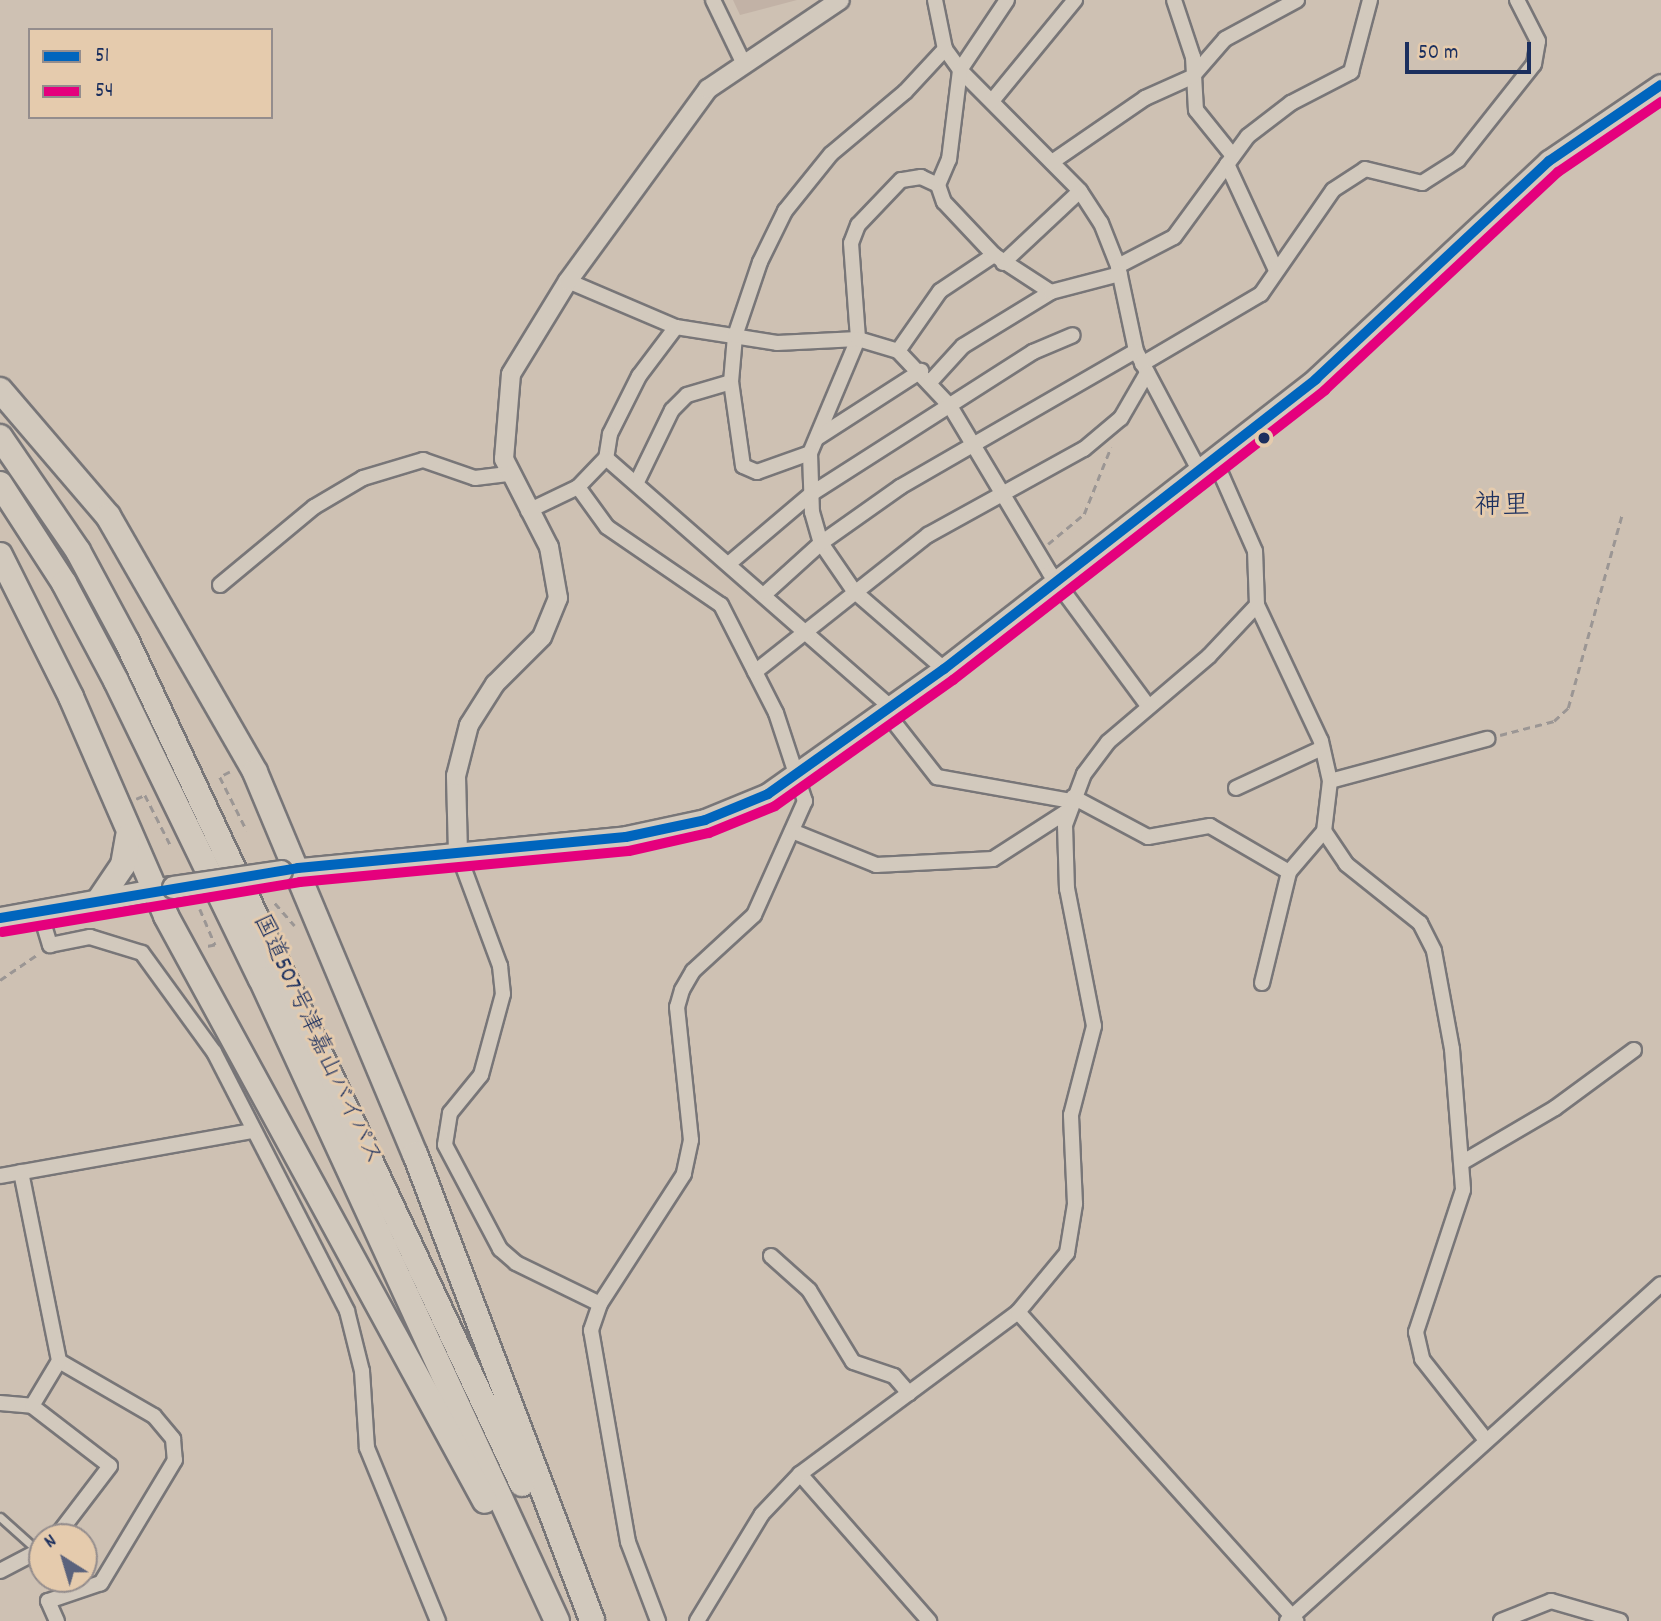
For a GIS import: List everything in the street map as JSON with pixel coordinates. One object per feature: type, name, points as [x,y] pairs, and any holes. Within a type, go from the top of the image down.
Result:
[{"type":"highway","points":[[0,390],[71,466],[143,569],[255,772],[290,869],[592,1621]]},
{"type":"highway","name":"国道507号津嘉山バイパス","points":[[0,437],[78,551],[127,642],[586,1621]]},
{"type":"highway","name":"国道507号津嘉山バイパス","points":[[0,484],[64,583],[140,731],[557,1621]]},
{"type":"highway","points":[[0,555],[71,697],[128,836],[164,888],[324,1212],[551,1621]]},
{"type":"highway","points":[[100,899],[123,865],[128,836]]},
{"type":"main road","points":[[0,918],[39,909],[290,869],[458,853],[678,827],[734,810],[797,776],[1057,583],[1207,464],[1423,284],[1549,161],[1661,85]]},
{"type":"street","points":[[713,0],[742,60]]},
{"type":"street","points":[[600,1304],[516,1263],[500,1249],[444,1146],[450,1113],[481,1075],[503,994],[493,944],[458,853],[456,776],[469,724],[495,684],[542,637],[558,598],[558,570],[510,474],[501,442],[511,374],[568,281],[708,89],[742,60],[840,0]]},
{"type":"street","points":[[936,0],[945,49],[960,70],[1080,191],[1119,270],[1142,363],[1207,464],[1255,551],[1256,605],[1322,748],[1330,781],[1324,831],[1289,872],[1262,983]]},
{"type":"street","points":[[1006,0],[960,70],[949,159],[938,185],[944,202],[998,259],[1051,292]]},
{"type":"street","points":[[992,101],[1075,0]]},
{"type":"street","points":[[1174,0],[1193,57],[1192,77],[1196,110],[1230,160],[1276,270]]},
{"type":"street","points":[[1052,162],[1145,98],[1192,77],[1225,39],[1297,0]]},
{"type":"street","points":[[816,439],[926,376],[963,346],[1051,292],[1119,270],[1174,237],[1230,160],[1291,103],[1351,72],[1370,0]]},
{"type":"street","points":[[767,593],[821,543],[974,444],[1142,363],[1261,294],[1333,190],[1365,169],[1422,183],[1458,160],[1534,64],[1538,40],[1517,0]]},
{"type":"street","points":[[810,453],[757,472],[743,466],[731,382],[735,336],[760,262],[785,211],[831,154],[945,49]]},
{"type":"street","points":[[938,185],[921,177],[901,180],[858,225],[850,243],[858,339],[810,453],[811,494],[821,543],[854,591],[944,669]]},
{"type":"street","points":[[898,351],[940,291],[998,259],[1080,191]]},
{"type":"street","points":[[568,281],[676,327],[777,343],[858,339],[898,351],[926,376],[950,405],[1002,498],[1057,583],[1148,706]]},
{"type":"street","points":[[528,511],[578,488],[606,458],[610,434],[639,376],[676,327]]},
{"type":"street","points":[[732,561],[811,494],[1033,352],[1073,335]]},
{"type":"street","points":[[755,672],[928,535],[1002,498],[1084,449],[1121,418],[1142,363]]},
{"type":"street","points":[[637,482],[672,410],[687,395],[731,382]]},
{"type":"street","points":[[606,458],[732,561],[807,629],[889,710],[937,777],[1071,803],[1148,837],[1210,826],[1289,872]]},
{"type":"street","points":[[220,584],[314,508],[363,478],[424,460],[475,478],[510,474]]},
{"type":"street","points":[[578,488],[607,527],[721,605],[755,672],[805,801],[754,915],[693,971],[682,990],[677,1007],[691,1140],[684,1174],[600,1304],[591,1330],[599,1401],[628,1542],[658,1621]]},
{"type":"street","points":[[792,831],[876,866],[993,859],[1071,803],[1108,742],[1256,605]]},
{"type":"street","points":[[1330,781],[1487,739]]},
{"type":"street","points":[[1236,789],[1322,748]]},
{"type":"street","points":[[697,1621],[762,1514],[800,1475],[1018,1312],[1051,1277],[1074,1232],[1071,1115],[1094,1026],[1067,889],[1071,803]]},
{"type":"street","points":[[1324,831],[1346,864],[1420,923],[1434,951],[1463,1162],[1463,1190],[1416,1332],[1422,1359],[1486,1440]]},
{"type":"street","points":[[39,909],[50,945],[90,937],[142,953],[214,1052],[347,1311],[362,1371],[367,1448],[438,1621]]},
{"type":"street","points":[[1463,1162],[1555,1108],[1634,1049]]},
{"type":"street","points":[[0,1175],[253,1131]]},
{"type":"street","points":[[21,1172],[59,1361],[32,1406]]},
{"type":"street","points":[[771,1256],[809,1290],[853,1362],[894,1376],[909,1393]]},
{"type":"street","points":[[1018,1312],[1291,1619],[1661,1284]]},
{"type":"street","points":[[57,1621],[48,1601],[101,1583],[175,1461],[173,1440],[154,1416],[59,1361]]},
{"type":"street","points":[[0,1403],[32,1406],[110,1466],[67,1523]]},
{"type":"street","points":[[800,1475],[929,1621]]},
{"type":"street","points":[[0,1571],[28,1556]]},
{"type":"street","points":[[1501,1621],[1551,1601],[1620,1621]]},
{"type":"lane","points":[[0,1517],[28,1540]]},
{"type":"path","points":[[1037,552],[1084,514],[1121,418]]},
{"type":"path","points":[[1487,739],[1554,721],[1568,708],[1622,514]]},
{"type":"path","points":[[0,980],[50,945]]},
{"type":"shaded area","points":[[733,0],[797,0],[740,15]]},
{"type":"transit line","name":"51","points":[[0,918],[298,868],[626,837],[705,820],[768,794],[944,669],[1316,379],[1549,161],[1661,85]]},
{"type":"transit line","name":"54","points":[[2,932],[300,882],[629,851],[709,833],[775,806],[953,680],[1325,390],[1558,172],[1661,102]]},
{"type":"district","name":"神里","points":[[1502,508]]}]
